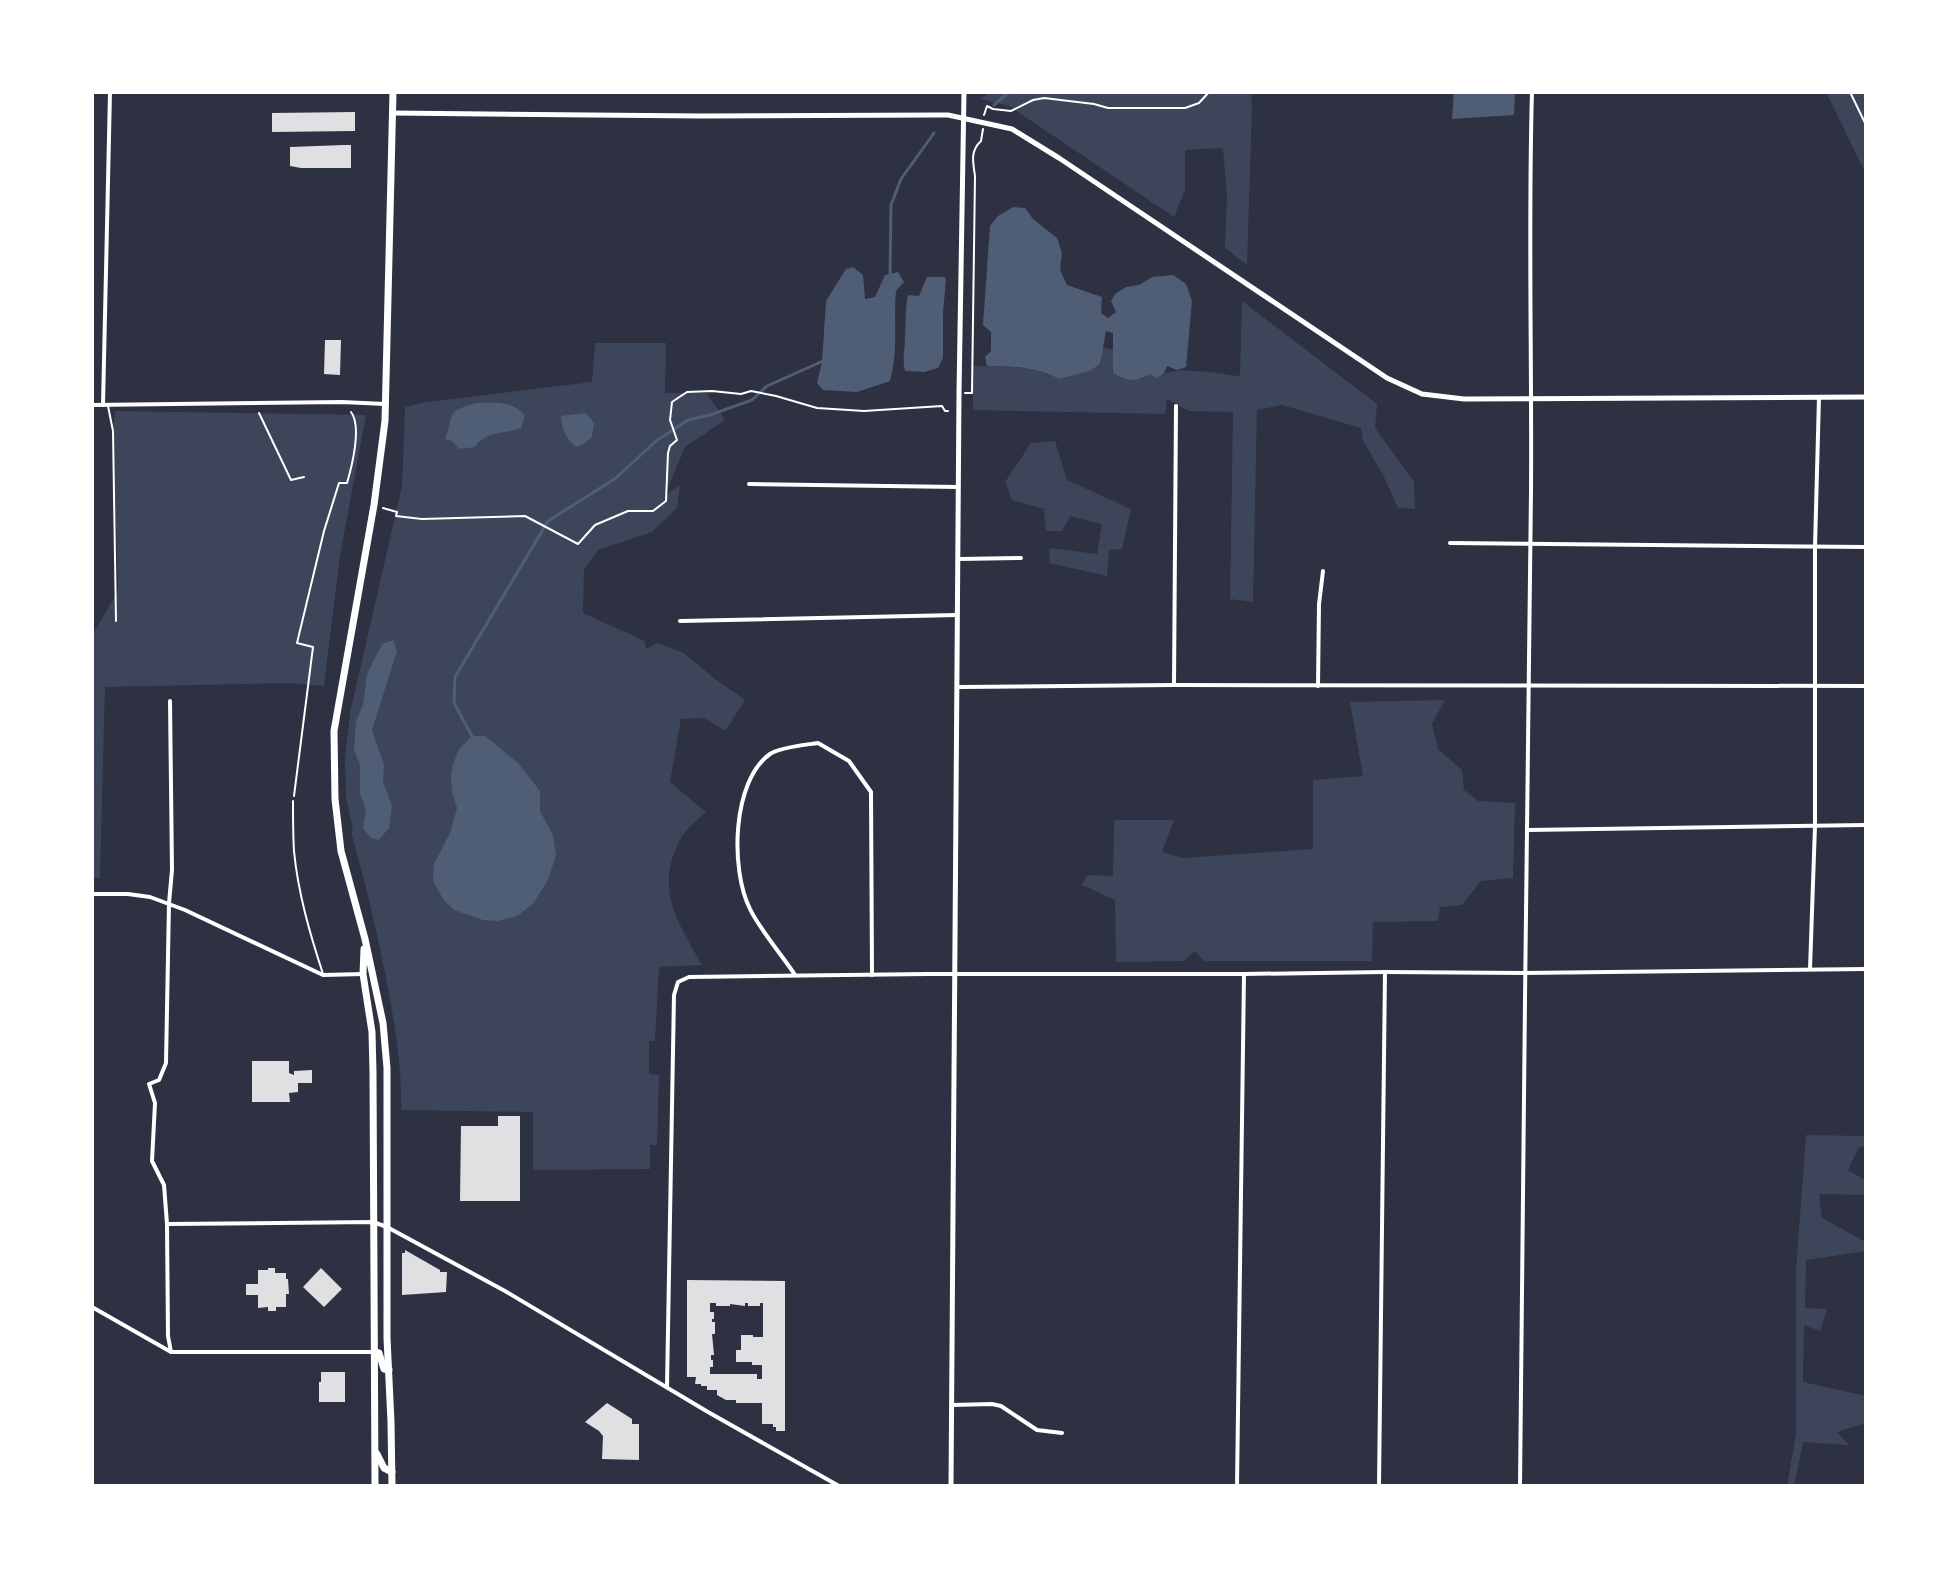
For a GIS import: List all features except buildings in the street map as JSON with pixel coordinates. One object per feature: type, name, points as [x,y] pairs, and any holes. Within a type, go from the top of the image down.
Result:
[{"type":"main road","points":[[392,1486],[387,1068],[382,1014],[341,851],[335,799],[334,731],[374,505],[386,404],[393,92]]},
{"type":"main road","points":[[365,939],[363,974],[372,1032],[375,1486]]},
{"type":"main road","points":[[363,974],[369,980],[377,1008],[382,1014]]},
{"type":"main road","points":[[374,1352],[379,1353],[384,1369],[389,1370]]},
{"type":"main road","points":[[376,1452],[384,1468],[392,1472]]},
{"type":"street","points":[[106,405],[110,92]]},
{"type":"street","points":[[951,1486],[964,92]]},
{"type":"street","points":[[1520,1486],[1532,399],[1532,92]]},
{"type":"street","points":[[392,113],[948,115],[964,118],[1021,134],[1387,378],[1422,394],[1464,399],[1866,397]]},
{"type":"street","points":[[1810,969],[1815,826],[1815,547],[1819,397]]},
{"type":"street","points":[[92,405],[386,404]]},
{"type":"street","points":[[1174,685],[1176,406]]},
{"type":"street","points":[[749,484],[959,487]]},
{"type":"street","points":[[1450,543],[1866,547]]},
{"type":"street","points":[[959,559],[1021,558]]},
{"type":"street","points":[[1318,686],[1319,604],[1323,571]]},
{"type":"street","points":[[680,621],[959,615]]},
{"type":"street","points":[[959,687],[1866,686]]},
{"type":"street","points":[[170,701],[172,870],[166,1063],[159,1080],[149,1084],[155,1103],[152,1161],[164,1185],[171,1352]]},
{"type":"street","points":[[795,975],[749,908],[739,868],[739,810],[754,768],[773,751],[818,743],[849,761],[871,792],[872,975]]},
{"type":"street","points":[[1528,830],[1866,825]]},
{"type":"street","points":[[92,894],[136,895],[169,903],[323,975],[363,974]]},
{"type":"street","points":[[667,1386],[674,995],[678,982],[689,977],[1866,969]]},
{"type":"street","points":[[1379,1486],[1385,972]]},
{"type":"street","points":[[1237,1486],[1244,974]]},
{"type":"street","points":[[167,1224],[373,1222],[387,1227],[505,1291],[839,1486]]},
{"type":"street","points":[[92,1307],[171,1352],[374,1352]]},
{"type":"street","points":[[952,1405],[1001,1406],[1037,1430],[1062,1433]]},
{"type":"lane","points":[[106,405],[113,431],[116,621]]},
{"type":"lane","points":[[293,801],[298,878],[323,975]]},
{"type":"path","points":[[985,108],[1011,111],[1044,98],[1108,108],[1185,108],[1199,103],[1209,92]]},
{"type":"path","points":[[1850,92],[1866,125]]},
{"type":"path","points":[[967,393],[972,393],[973,153],[981,141]]},
{"type":"path","points":[[389,510],[397,512],[396,516],[422,519],[525,516],[578,544],[595,525],[628,511],[653,511],[666,501],[668,453],[677,440],[670,420],[672,402],[687,392],[741,394],[751,391],[817,408],[864,411],[942,406],[948,411]]},
{"type":"path","points":[[293,801],[313,647],[297,643],[339,483],[347,483],[352,469],[357,422],[351,412]]},
{"type":"path","points":[[259,413],[291,480],[304,477]]},
{"type":"shaded area","points":[[990,92],[1251,92],[1247,265],[1225,248],[1227,195],[1223,148],[1185,150],[1185,190],[1174,217],[1009,106],[981,99]]},
{"type":"shaded area","points":[[1454,92],[1515,92],[1514,115],[1452,119]]},
{"type":"shaded area","points":[[1826,92],[1866,92],[1866,174]]},
{"type":"shaded area","points":[[1013,207],[1025,208],[1033,219],[1057,238],[1062,253],[1060,270],[1067,285],[1102,297],[1101,313],[1108,318],[1116,312],[1111,301],[1115,294],[1126,287],[1139,285],[1152,277],[1173,275],[1186,284],[1192,301],[1186,367],[1177,370],[1167,366],[1157,378],[1150,374],[1135,380],[1123,378],[1113,373],[1113,333],[1106,331],[1100,364],[1090,371],[1059,379],[1033,370],[987,366],[985,357],[991,351],[991,332],[983,325],[990,226],[998,216]]},
{"type":"shaded area","points":[[853,267],[863,275],[865,299],[875,297],[885,275],[898,272],[904,282],[896,291],[893,369],[890,381],[857,392],[823,390],[817,383],[822,362],[826,301],[846,269]]},
{"type":"shaded area","points":[[927,277],[946,279],[943,358],[938,368],[924,372],[905,371],[908,295],[919,296]]},
{"type":"shaded area","points":[[1242,301],[1377,404],[1375,428],[1414,482],[1415,509],[1398,508],[1363,441],[1361,428],[1282,405],[1257,410],[1253,602],[1230,599],[1233,412],[1189,411],[1167,399],[1165,414],[973,410],[973,366],[1028,369],[1059,379],[1090,371],[1100,364],[1102,347],[1113,350],[1113,373],[1142,379],[1150,374],[1157,377],[1185,370],[1240,376]]},
{"type":"shaded area","points":[[595,343],[666,343],[665,393],[707,393],[725,420],[685,447],[665,495],[680,485],[677,508],[652,532],[598,550],[584,569],[583,613],[645,641],[646,649],[657,643],[684,653],[745,700],[725,731],[704,718],[681,719],[670,782],[706,812],[680,840],[672,858],[669,890],[678,920],[702,965],[659,967],[655,1041],[649,1041],[649,1074],[659,1075],[657,1145],[650,1145],[650,1169],[533,1170],[533,1112],[401,1110],[394,1023],[377,933],[351,832],[345,758],[350,713],[402,486],[405,407],[592,382]]},
{"type":"shaded area","points":[[477,403],[503,403],[520,410],[525,415],[521,428],[484,438],[475,447],[459,449],[452,441],[445,439],[453,414]]},
{"type":"shaded area","points":[[115,411],[366,415],[340,556],[324,686],[288,683],[105,687],[100,878],[92,878],[92,636],[118,591]]},
{"type":"shaded area","points":[[586,413],[594,423],[592,437],[576,447],[565,433],[561,416]]},
{"type":"shaded area","points":[[1055,441],[1067,480],[1131,509],[1122,549],[1109,550],[1107,576],[1049,563],[1050,548],[1097,554],[1102,524],[1070,516],[1062,531],[1046,531],[1044,509],[1012,500],[1005,482],[1031,443]]},
{"type":"shaded area","points":[[393,640],[397,651],[372,730],[384,765],[383,782],[392,805],[389,828],[379,840],[371,838],[363,828],[366,810],[360,794],[360,765],[354,750],[356,721],[363,705],[367,674],[382,644]]},
{"type":"shaded area","points":[[1445,700],[1432,724],[1438,749],[1462,770],[1464,790],[1478,801],[1515,803],[1513,878],[1481,881],[1462,905],[1440,907],[1438,921],[1373,922],[1372,961],[1204,961],[1195,951],[1184,961],[1116,962],[1115,900],[1082,885],[1087,875],[1113,876],[1114,820],[1174,820],[1162,852],[1183,858],[1313,849],[1313,780],[1363,776],[1350,702]]},
{"type":"shaded area","points":[[472,736],[485,736],[518,763],[540,791],[540,811],[553,835],[556,855],[548,880],[533,904],[517,916],[498,921],[483,920],[454,910],[443,899],[433,881],[434,864],[450,833],[457,808],[452,792],[453,764],[459,749]]},
{"type":"shaded area","points":[[1806,1135],[1866,1136],[1866,1146],[1859,1147],[1848,1170],[1866,1181],[1866,1195],[1819,1194],[1822,1218],[1866,1242],[1866,1251],[1806,1260],[1805,1308],[1827,1309],[1820,1331],[1804,1325],[1803,1382],[1866,1396],[1866,1423],[1837,1432],[1849,1445],[1803,1442],[1794,1486],[1787,1486],[1796,1434],[1796,1270]]},
{"type":"waterway","points":[[994,105],[1009,92]]},
{"type":"waterway","points":[[890,274],[891,205],[901,179],[934,133]]},
{"type":"waterway","points":[[472,736],[454,703],[455,677],[548,521],[616,478],[656,441],[688,420],[752,400],[767,386],[823,361]]}]
